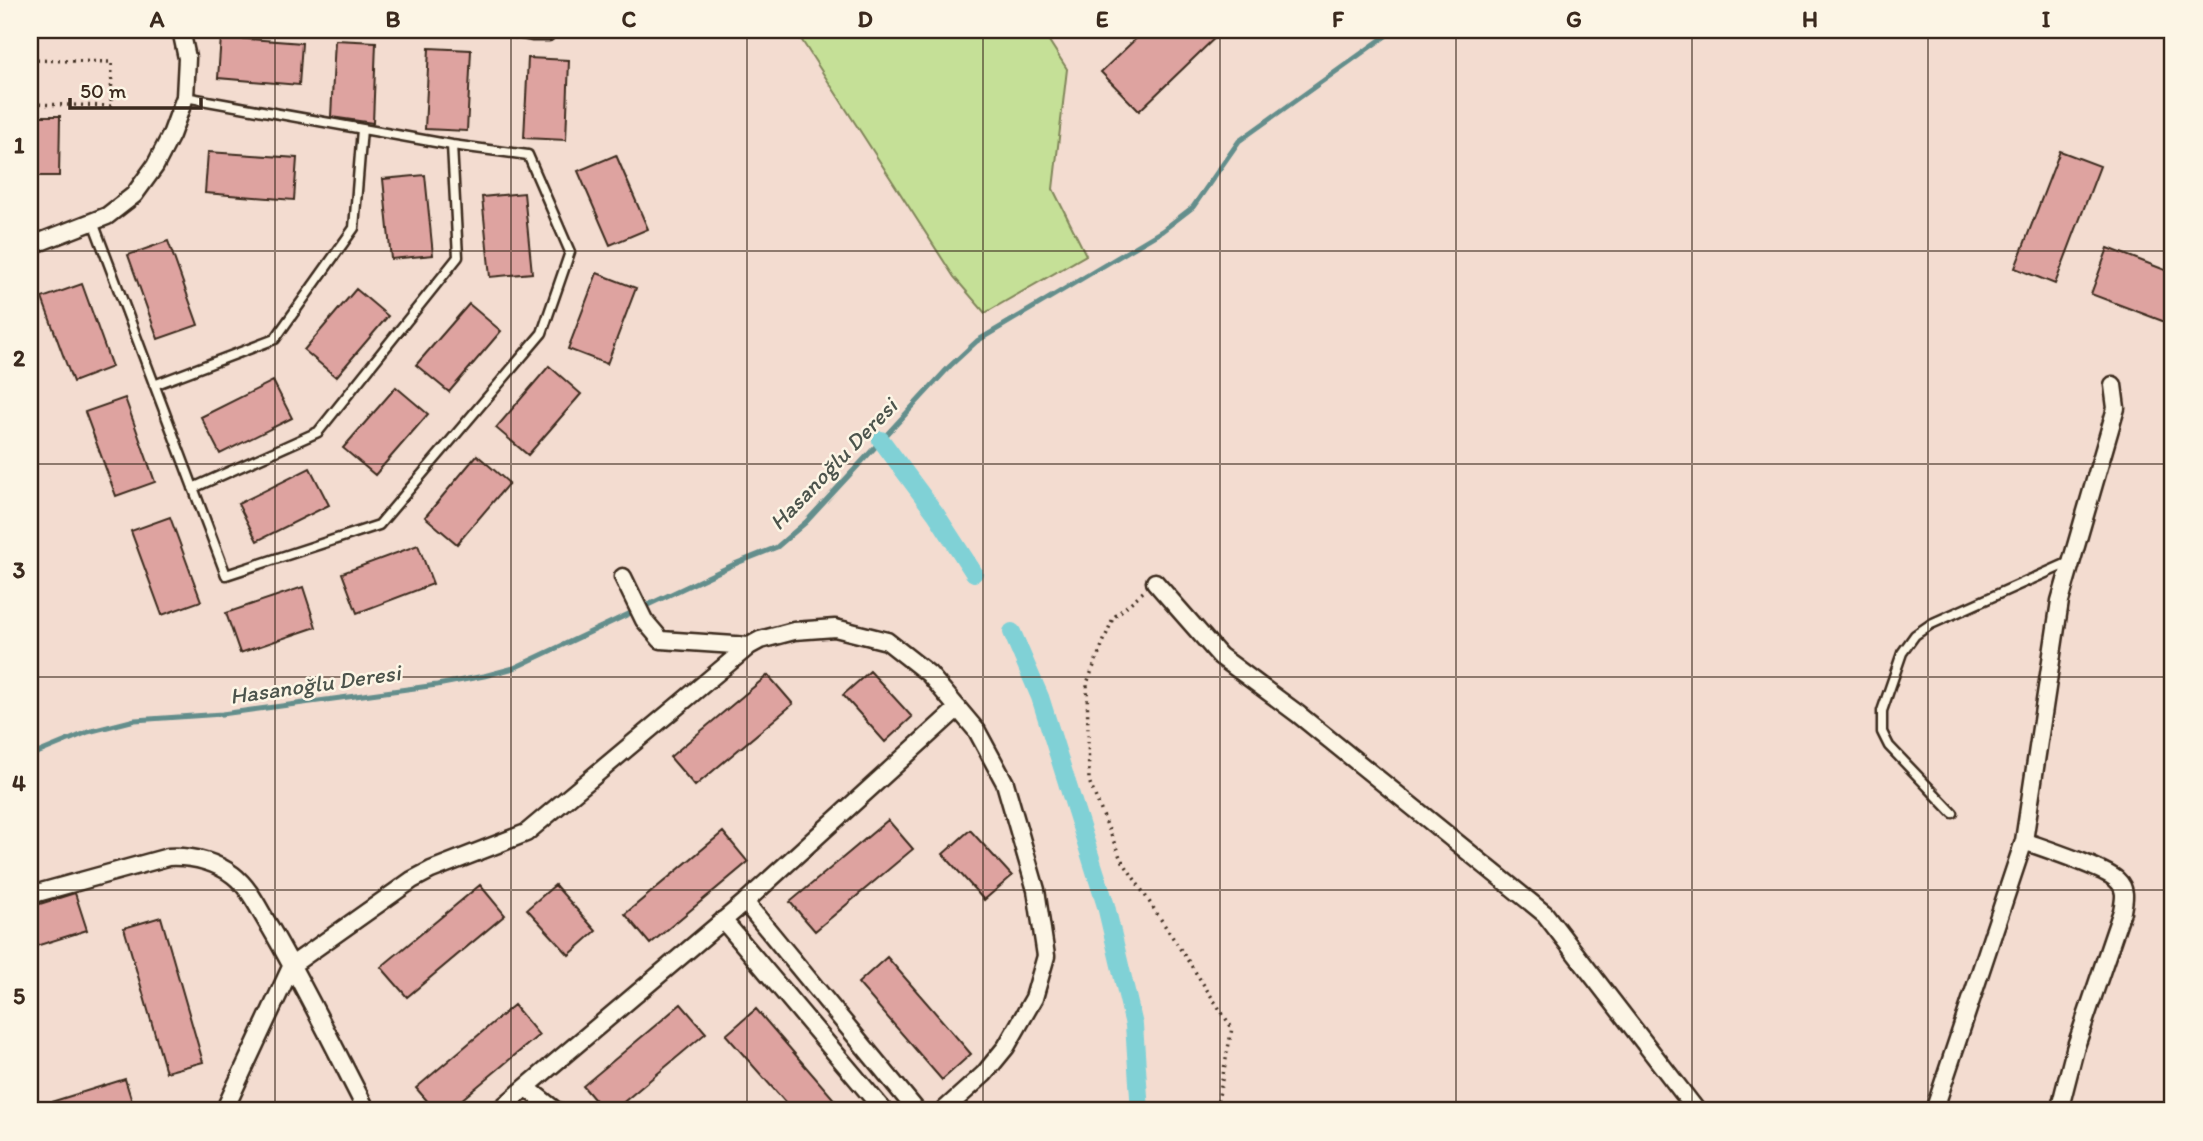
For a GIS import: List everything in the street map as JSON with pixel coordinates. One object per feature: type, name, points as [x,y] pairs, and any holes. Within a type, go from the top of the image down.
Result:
[{"type":"street","points":[[30,246],[107,216],[134,195],[155,166],[171,135],[185,97],[187,58],[181,30]]},
{"type":"street","points":[[1934,1111],[2024,841],[2060,601],[2116,408],[2113,385]]},
{"type":"street","points":[[623,578],[645,620],[661,640],[749,646]]},
{"type":"street","points":[[1155,582],[1220,656],[1298,714],[1545,914],[1697,1111]]},
{"type":"street","points":[[224,1111],[292,965],[421,875],[526,833],[749,646],[760,640],[794,631],[835,628],[887,641],[929,674],[977,731],[1005,783],[1036,890],[1046,956],[1034,998],[1006,1047],[984,1074],[943,1111]]},
{"type":"street","points":[[498,1111],[745,902],[958,708]]},
{"type":"street","points":[[2024,841],[2102,871],[2118,880],[2125,894],[2122,911],[2075,1049],[2059,1111]]},
{"type":"street","points":[[30,895],[168,856],[187,856],[213,864],[234,876],[249,893],[292,965],[367,1111]]},
{"type":"street","points":[[745,902],[917,1111]]},
{"type":"street","points":[[723,920],[884,1111]]},
{"type":"street","points":[[526,1087],[556,1111]]},
{"type":"lane","points":[[502,30],[549,36],[546,30]]},
{"type":"lane","points":[[93,222],[226,575],[379,525],[542,333],[570,252],[528,155],[452,145],[185,97]]},
{"type":"lane","points":[[155,385],[275,339],[354,228],[362,129]]},
{"type":"lane","points":[[193,488],[318,432],[458,257],[452,145]]},
{"type":"lane","points":[[1953,813],[1889,746],[1882,733],[1882,711],[1902,653],[1915,635],[1931,624],[2070,562]]},
{"type":"path","points":[[30,60],[112,62],[111,106],[30,104]]},
{"type":"path","points":[[1155,582],[1114,618],[1087,683],[1089,781],[1120,857],[1232,1028],[1216,1111]]},
{"type":"green space","points":[[805,30],[1042,30],[1067,69],[1053,189],[1086,255],[985,313],[954,277],[799,36]]},
{"type":"building","points":[[1145,30],[1223,30],[1139,111],[1101,72]]},
{"type":"building","points":[[221,37],[302,43],[299,85],[218,78]]},
{"type":"building","points":[[335,40],[376,42],[373,123],[331,117]]},
{"type":"building","points":[[429,48],[471,50],[467,131],[425,129]]},
{"type":"building","points":[[528,58],[569,60],[566,140],[524,138]]},
{"type":"building","points":[[30,116],[60,116],[59,176],[30,176]]},
{"type":"building","points":[[2060,151],[2100,166],[2055,284],[2015,268]]},
{"type":"building","points":[[208,152],[297,158],[294,200],[205,193]]},
{"type":"building","points":[[616,155],[648,229],[610,245],[578,171]]},
{"type":"building","points":[[425,175],[433,255],[391,259],[383,179]]},
{"type":"building","points":[[524,193],[532,273],[490,277],[482,197]]},
{"type":"building","points":[[168,241],[198,325],[158,339],[128,255]]},
{"type":"building","points":[[2108,248],[2173,273],[2173,325],[2091,294]]},
{"type":"building","points":[[597,273],[636,288],[607,364],[568,349]]},
{"type":"building","points":[[82,284],[112,367],[73,382],[42,298]]},
{"type":"building","points":[[356,289],[388,316],[336,377],[304,350]]},
{"type":"building","points":[[469,304],[501,331],[449,392],[416,365]]},
{"type":"building","points":[[549,366],[581,394],[528,455],[496,428]]},
{"type":"building","points":[[273,381],[292,418],[220,454],[201,417]]},
{"type":"building","points":[[396,387],[428,414],[375,475],[343,448]]},
{"type":"building","points":[[125,398],[155,482],[116,496],[85,412]]},
{"type":"building","points":[[477,455],[509,483],[457,544],[425,517]]},
{"type":"building","points":[[310,468],[329,505],[257,541],[238,504]]},
{"type":"building","points":[[170,517],[201,601],[162,615],[131,531]]},
{"type":"building","points":[[418,545],[433,584],[357,613],[342,573]]},
{"type":"building","points":[[303,587],[316,627],[240,653],[226,613]]},
{"type":"building","points":[[870,671],[912,717],[885,742],[843,695]]},
{"type":"building","points":[[768,675],[793,704],[695,786],[670,757]]},
{"type":"building","points":[[888,820],[913,849],[815,931],[790,902]]},
{"type":"building","points":[[970,830],[1012,876],[984,900],[943,854]]},
{"type":"building","points":[[723,832],[748,862],[650,944],[625,914]]},
{"type":"building","points":[[480,885],[505,915],[407,997],[381,967]]},
{"type":"building","points":[[555,885],[596,931],[569,955],[527,909]]},
{"type":"building","points":[[75,893],[87,930],[30,948],[30,907]]},
{"type":"building","points":[[161,917],[203,1062],[166,1072],[124,928]]},
{"type":"building","points":[[887,957],[971,1054],[942,1080],[858,983]]},
{"type":"building","points":[[681,1004],[706,1033],[613,1111],[604,1111],[583,1086]]},
{"type":"building","points":[[514,1005],[539,1035],[448,1111],[436,1111],[416,1088]]},
{"type":"building","points":[[756,1009],[844,1111],[793,1111],[726,1035]]},
{"type":"building","points":[[125,1079],[135,1111],[33,1111],[32,1108]]},
{"type":"waterway","name":"Hasanoğlu Deresi","points":[[30,756],[88,732],[135,720],[222,714],[437,685],[514,668],[737,563],[777,547],[806,522],[950,366],[977,341],[1162,231],[1193,207],[1239,141],[1394,30]]},
{"type":"waterway","points":[[881,440],[936,514],[974,573]]},
{"type":"waterway","points":[[1012,632],[1040,697],[1106,906],[1134,1025],[1140,1111]]}]
